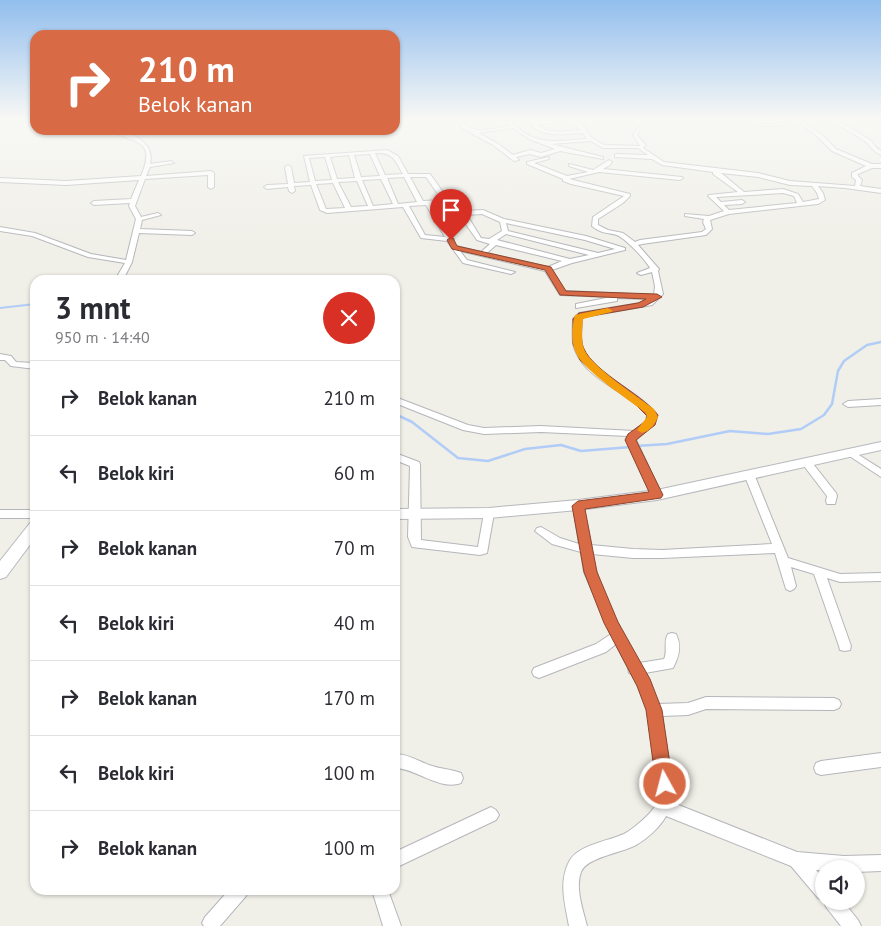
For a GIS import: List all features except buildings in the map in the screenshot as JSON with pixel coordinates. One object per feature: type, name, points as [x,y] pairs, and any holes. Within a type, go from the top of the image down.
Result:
[{"type":"street","points":[[122,275],[130,262],[139,219],[132,206],[133,201],[148,162]]},
{"type":"street","points":[[307,162],[312,184],[324,210],[455,201],[477,238],[570,261]]},
{"type":"street","points":[[329,162],[335,182],[348,209]]},
{"type":"street","points":[[353,162],[371,207]]},
{"type":"street","points":[[377,162],[396,205]]},
{"type":"street","points":[[399,162],[406,176],[465,262],[511,272]]},
{"type":"street","points":[[529,163],[567,178],[596,171],[609,162]]},
{"type":"street","points":[[661,162],[762,176],[790,183],[857,187],[881,191]]},
{"type":"street","points":[[862,162],[871,166],[881,166]]},
{"type":"street","points":[[147,166],[171,163]]},
{"type":"street","points":[[571,165],[596,171],[680,178]]},
{"type":"street","points":[[857,187],[859,180],[855,177],[855,173],[871,166]]},
{"type":"street","points":[[288,168],[291,188]]},
{"type":"street","points":[[557,174],[579,168]]},
{"type":"street","points":[[176,170],[177,177]]},
{"type":"street","points":[[724,172],[715,173],[742,193]]},
{"type":"street","points":[[142,181],[212,174],[211,187]]},
{"type":"street","points":[[743,174],[750,180]]},
{"type":"street","points":[[267,187],[291,188],[335,182],[429,176],[446,201]]},
{"type":"street","points":[[0,180],[52,183],[209,178]]},
{"type":"street","points":[[567,178],[565,180],[586,187],[606,191],[612,190],[628,195],[622,202],[603,212],[595,219],[595,227],[622,235],[627,242],[633,244],[656,270],[659,292],[657,297],[640,305],[582,315],[577,319],[578,344],[584,358],[614,384],[637,399],[652,415],[651,422],[634,442]]},
{"type":"street","points":[[708,223],[728,212],[801,205],[816,206],[822,200],[814,185]]},
{"type":"street","points":[[758,186],[766,192]]},
{"type":"street","points":[[723,189],[750,209]]},
{"type":"street","points":[[728,212],[711,196],[786,191],[797,196],[797,201],[801,205]]},
{"type":"street","points":[[94,203],[133,201]]},
{"type":"street","points":[[718,204],[742,202]]},
{"type":"street","points":[[404,204],[422,237],[451,240]]},
{"type":"street","points":[[454,248],[548,269],[570,261],[618,251],[622,248],[534,226],[503,221],[481,212],[461,213]]},
{"type":"street","points":[[139,219],[158,215]]},
{"type":"street","points":[[688,215],[708,223]]},
{"type":"street","points":[[503,221],[505,232]]},
{"type":"street","points":[[633,244],[700,235],[708,232],[708,223]]},
{"type":"street","points":[[146,231],[153,227]]},
{"type":"street","points":[[0,230],[33,234],[90,256],[112,261],[130,262]]},
{"type":"street","points":[[136,230],[192,233]]},
{"type":"street","points":[[482,254],[505,232]]},
{"type":"street","points":[[505,232],[598,255]]},
{"type":"street","points":[[548,269],[563,293],[657,297]]},
{"type":"street","points":[[641,272],[656,270]]},
{"type":"street","points":[[579,306],[630,296]]},
{"type":"street","points":[[0,357],[8,358],[14,364],[30,366]]},
{"type":"street","points":[[400,402],[466,428],[484,431],[541,429],[634,442]]},
{"type":"street","points":[[848,404],[881,402]]},
{"type":"street","points":[[634,442],[657,495]]},
{"type":"street","points":[[400,514],[489,513],[578,506],[657,495],[881,446]]},
{"type":"street","points":[[851,453],[881,474]]},
{"type":"street","points":[[400,458],[415,464],[414,513],[416,544],[476,552],[483,550],[489,513]]},
{"type":"street","points":[[806,462],[832,496],[831,501]]},
{"type":"street","points":[[749,474],[780,549],[790,586]]},
{"type":"street","points":[[578,506],[588,550],[590,572],[618,636],[634,669],[644,684],[654,710],[665,784],[663,807],[656,818],[631,839],[582,857],[578,861],[570,876],[578,926]]},
{"type":"street","points":[[0,514],[30,514]]},
{"type":"street","points":[[541,531],[551,539],[588,550],[660,555],[780,549]]},
{"type":"street","points":[[0,573],[30,534]]},
{"type":"street","points":[[784,562],[846,579],[881,577]]},
{"type":"street","points":[[819,573],[845,646]]},
{"type":"street","points":[[539,672],[601,648],[618,636]]},
{"type":"street","points":[[634,669],[668,664],[673,656],[672,638]]},
{"type":"street","points":[[654,710],[688,709],[706,702],[728,704],[834,704]]},
{"type":"street","points":[[821,768],[881,760]]},
{"type":"street","points":[[400,761],[430,773],[456,778]]},
{"type":"street","points":[[663,807],[797,860],[844,864],[881,863]]},
{"type":"street","points":[[400,858],[491,815]]},
{"type":"street","points":[[797,860],[815,881]]},
{"type":"street","points":[[211,923],[236,895]]},
{"type":"street","points":[[382,895],[392,926]]},
{"type":"street","points":[[839,910],[852,926]]},
{"type":"waterway","points":[[0,308],[30,305]]},
{"type":"waterway","points":[[636,446],[667,444],[730,431],[768,434],[801,429],[824,415],[832,404],[838,371],[844,361],[867,345],[881,342]]},
{"type":"waterway","points":[[400,416],[412,422],[458,458],[488,461],[525,449],[561,445],[581,451],[631,447]]},
{"type":"slow traffic","points":[[608,311],[578,317],[578,344],[580,351],[597,371],[637,399],[650,412],[653,417],[651,422],[642,430]]},
{"type":"route","points":[[451,240],[454,248],[548,269],[563,293],[657,297],[640,305],[582,315],[577,319],[578,344],[584,358],[597,371],[637,399],[653,417],[651,422],[632,437],[631,440],[634,450],[657,495],[578,506],[588,550],[590,572],[611,623],[634,669],[644,684],[654,710],[665,784]]}]
